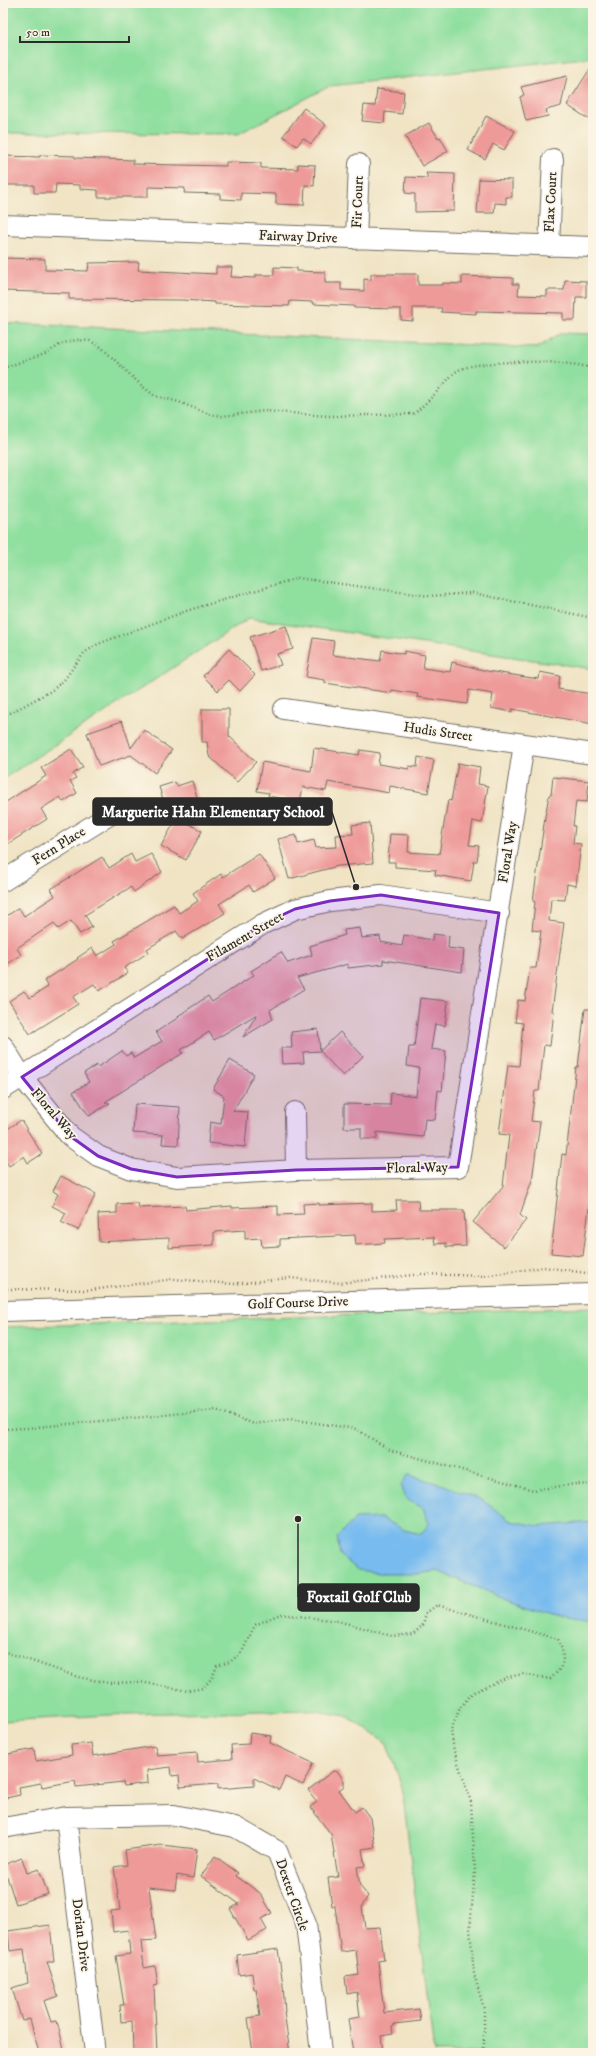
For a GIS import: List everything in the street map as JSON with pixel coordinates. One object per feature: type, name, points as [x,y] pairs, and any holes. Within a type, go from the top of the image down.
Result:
[{"type":"street","name":"Flax Court","points":[[549,246],[553,159]]},
{"type":"street","name":"Fir Court","points":[[356,239],[359,164]]},
{"type":"street","name":"Fairway Drive","points":[[3,225],[593,248]]},
{"type":"street","name":"Hudis Street","points":[[284,709],[593,754]]},
{"type":"street","name":"Floral Way","points":[[3,1046],[22,1077],[70,1136],[98,1156],[131,1169],[177,1177],[296,1170],[458,1167],[499,913],[524,744]]},
{"type":"street","name":"Fern Place","points":[[3,881],[116,811]]},
{"type":"street","name":"Filament Street","points":[[3,1089],[264,924],[295,909],[330,901],[381,896],[499,913]]},
{"type":"street","points":[[295,1112],[296,1170]]},
{"type":"street","name":"Golf Course Drive","points":[[3,1311],[593,1294]]},
{"type":"street","name":"Dexter Circle","points":[[3,1828],[66,1817],[174,1815],[235,1827],[277,1851],[306,1924],[321,2053]]},
{"type":"street","name":"Dorian Drive","points":[[66,1817],[95,2053]]},
{"type":"path","points":[[3,368],[45,354],[63,343],[77,340],[90,341],[101,347],[142,386],[155,396],[179,402],[209,414],[222,416],[265,411],[328,416],[412,414],[423,406],[456,372],[468,366],[545,362],[593,369]]},
{"type":"path","points":[[3,717],[51,691],[64,680],[84,653],[98,644],[189,610],[298,578],[429,596],[472,593],[593,618]]},
{"type":"path","points":[[3,1289],[91,1290],[174,1279],[233,1284],[290,1278],[340,1283],[422,1274],[483,1276],[544,1268],[593,1274]]},
{"type":"path","points":[[3,1429],[216,1410],[254,1424],[290,1420],[356,1429],[390,1450],[534,1490],[576,1484],[593,1485]]},
{"type":"path","points":[[3,1651],[78,1677],[108,1683],[140,1682],[188,1691],[203,1688],[212,1678],[217,1666],[230,1662],[242,1652],[255,1625],[280,1614],[338,1621],[392,1636],[413,1634],[423,1625],[426,1613],[437,1605],[558,1639],[564,1652],[561,1670],[550,1679],[524,1674],[508,1678],[472,1693],[460,1708],[451,1730],[454,1751],[471,1802],[475,1871],[470,1928],[474,1974],[484,2009],[484,2053]]},
{"type":"path","points":[[593,1866],[593,1899]]},
{"type":"path","points":[[593,1970],[591,2005],[593,2015]]},
{"type":"highlighted area","points":[[381,895],[499,913],[458,1167],[296,1170],[177,1177],[131,1169],[98,1156],[70,1136],[22,1077],[263,924],[295,909],[330,901]]},
{"type":"green space","points":[[3,3],[593,3],[593,57],[330,86],[238,134],[3,133]]},
{"type":"green space","points":[[3,323],[537,348],[561,333],[593,334],[593,669],[249,618],[3,779]]},
{"type":"green space","points":[[593,1307],[593,2053],[434,2053],[402,1787],[386,1742],[346,1716],[310,1710],[129,1714],[3,1721],[3,1327]]},
{"type":"water","points":[[408,1475],[444,1485],[482,1500],[511,1521],[539,1526],[593,1522],[593,1622],[558,1617],[507,1600],[437,1571],[417,1574],[386,1574],[358,1570],[340,1555],[337,1537],[355,1519],[382,1518],[404,1530],[421,1534],[429,1524],[423,1508],[406,1499],[401,1485]]},
{"type":"building","points":[[593,64],[593,122],[567,105]]},
{"type":"building","points":[[567,76],[561,106],[546,110],[548,116],[526,121],[520,97],[524,95],[521,87]]},
{"type":"building","points":[[377,89],[404,92],[402,114],[385,112],[384,123],[362,121],[364,105],[375,106]]},
{"type":"building","points":[[304,108],[326,125],[311,144],[303,138],[297,146],[283,136]]},
{"type":"building","points":[[486,116],[515,131],[504,150],[493,144],[485,159],[468,150]]},
{"type":"building","points":[[429,123],[438,138],[440,137],[448,151],[422,166],[405,136]]},
{"type":"building","points":[[40,155],[133,160],[133,164],[226,166],[226,162],[261,163],[261,168],[298,169],[298,164],[315,165],[314,186],[305,185],[304,205],[276,204],[276,194],[241,193],[241,200],[220,199],[220,194],[184,193],[185,188],[148,187],[148,197],[98,197],[98,190],[80,189],[80,185],[56,184],[55,193],[34,193],[34,185],[3,185],[3,156],[40,157]]},
{"type":"building","points":[[426,173],[455,174],[454,211],[415,212],[415,194],[405,193],[406,177],[428,178]]},
{"type":"building","points":[[479,179],[512,180],[512,197],[506,197],[506,204],[495,203],[494,213],[477,213]]},
{"type":"building","points":[[3,258],[45,259],[45,270],[88,271],[89,263],[139,262],[138,270],[216,274],[216,267],[232,267],[231,277],[256,278],[256,275],[274,275],[274,267],[297,268],[297,271],[325,272],[325,283],[341,283],[341,290],[364,291],[364,279],[371,280],[371,274],[418,274],[418,285],[443,285],[443,283],[462,284],[462,276],[513,278],[513,284],[519,284],[518,295],[547,296],[547,290],[564,290],[565,280],[586,281],[586,297],[576,297],[575,320],[563,320],[563,313],[476,311],[476,314],[441,312],[442,308],[413,308],[413,321],[401,320],[401,309],[354,308],[354,306],[313,304],[313,302],[290,301],[289,306],[215,304],[215,302],[181,300],[69,299],[69,293],[3,291]]},
{"type":"building","points":[[286,626],[293,649],[277,654],[281,665],[261,671],[250,637]]},
{"type":"building","points":[[313,638],[334,641],[332,655],[380,661],[382,650],[404,654],[404,651],[425,655],[423,668],[450,672],[452,662],[487,671],[539,679],[540,672],[560,676],[558,689],[593,694],[593,724],[512,709],[512,712],[491,708],[493,694],[469,690],[467,704],[417,697],[418,694],[392,690],[392,693],[325,683],[325,680],[306,677]]},
{"type":"building","points":[[229,649],[255,675],[240,691],[229,680],[218,691],[203,676]]},
{"type":"building","points":[[202,709],[229,709],[229,736],[256,762],[237,782],[209,756],[207,742],[202,742]]},
{"type":"building","points":[[122,721],[131,748],[144,730],[172,750],[155,773],[131,755],[99,766],[87,733]]},
{"type":"building","points":[[314,748],[359,755],[360,750],[380,753],[378,764],[409,769],[409,766],[417,767],[418,757],[434,760],[428,793],[390,786],[389,793],[328,782],[326,791],[303,787],[300,802],[268,796],[269,793],[257,791],[262,762],[311,771]]},
{"type":"building","points":[[71,749],[83,767],[73,774],[76,778],[70,781],[77,793],[63,802],[60,797],[41,809],[47,819],[3,847],[3,804],[46,776],[41,768]]},
{"type":"building","points":[[458,763],[480,767],[478,784],[488,786],[482,823],[473,821],[469,845],[479,846],[477,861],[474,861],[471,881],[435,875],[436,870],[395,867],[395,862],[388,862],[390,834],[409,835],[408,852],[439,854],[448,800],[451,801]]},
{"type":"building","points":[[553,777],[589,781],[587,802],[576,801],[573,826],[575,826],[573,843],[581,844],[576,886],[567,884],[565,900],[551,899],[549,921],[564,923],[552,1011],[554,1011],[550,1046],[544,1045],[539,1091],[535,1091],[531,1121],[540,1122],[532,1180],[520,1215],[526,1220],[504,1247],[473,1222],[503,1186],[509,1135],[499,1134],[508,1065],[519,1066],[523,1023],[515,1022],[518,1000],[525,1001],[530,968],[536,968],[541,931],[532,930],[535,902],[533,901],[545,817],[549,795],[551,795]]},
{"type":"building","points":[[192,781],[202,814],[182,820],[202,831],[186,860],[161,846],[186,802],[166,808],[159,787],[175,782],[177,786]]},
{"type":"building","points":[[370,823],[373,863],[338,866],[289,879],[278,839],[296,835],[298,844],[314,840],[316,848],[337,847],[336,835],[353,834],[352,825]]},
{"type":"building","points":[[131,854],[135,862],[151,854],[162,872],[134,892],[131,887],[85,915],[92,927],[80,934],[71,921],[58,929],[54,923],[17,948],[21,955],[3,967],[3,918],[19,908],[24,916],[55,896],[51,889],[102,857],[109,868]]},
{"type":"building","points":[[259,854],[275,878],[253,892],[249,885],[219,904],[225,913],[182,939],[176,931],[147,949],[149,952],[124,968],[128,973],[99,991],[94,984],[73,997],[78,1004],[30,1034],[9,1001],[24,991],[30,998],[48,987],[44,981],[92,948],[97,956],[116,944],[114,941],[174,905],[179,913],[198,901],[193,893],[221,874],[223,877]]},
{"type":"building","points":[[360,928],[362,938],[380,936],[381,942],[402,946],[404,935],[432,940],[433,934],[449,936],[448,948],[464,950],[462,972],[383,960],[383,964],[348,968],[348,964],[297,978],[304,989],[270,1010],[273,1019],[243,1037],[257,1014],[214,1040],[209,1032],[181,1050],[183,1053],[105,1102],[110,1103],[89,1116],[73,1092],[89,1082],[84,1073],[97,1065],[98,1067],[122,1051],[126,1056],[131,1053],[134,1058],[162,1041],[156,1032],[208,996],[212,1002],[254,975],[251,971],[281,952],[288,963],[312,955],[310,946],[345,935],[344,930]]},
{"type":"building","points":[[420,998],[448,1001],[445,1026],[435,1024],[431,1049],[446,1051],[442,1091],[438,1090],[435,1120],[425,1119],[423,1137],[377,1132],[377,1139],[361,1139],[361,1128],[344,1128],[344,1104],[390,1105],[391,1093],[416,1096],[419,1068],[407,1066],[409,1047],[414,1047]]},
{"type":"building","points":[[585,1009],[593,1009],[593,1175],[583,1256],[551,1253],[562,1154],[566,1155],[576,1067],[578,1067]]},
{"type":"building","points":[[318,1029],[320,1051],[303,1052],[304,1063],[282,1064],[281,1048],[292,1048],[291,1032]]},
{"type":"building","points":[[340,1032],[363,1056],[343,1076],[320,1051]]},
{"type":"building","points":[[230,1060],[254,1074],[233,1111],[248,1112],[245,1147],[208,1143],[210,1122],[221,1124],[224,1096],[213,1089]]},
{"type":"building","points":[[135,1104],[180,1107],[178,1145],[162,1144],[163,1135],[133,1133]]},
{"type":"building","points":[[21,1120],[42,1154],[28,1163],[24,1156],[9,1166],[3,1157],[3,1132]]},
{"type":"building","points":[[61,1176],[96,1194],[78,1230],[61,1222],[66,1213],[52,1206],[58,1194],[53,1191]]},
{"type":"building","points":[[396,1200],[418,1200],[419,1210],[464,1210],[466,1246],[446,1247],[446,1243],[435,1244],[434,1237],[384,1239],[385,1243],[356,1245],[355,1235],[280,1239],[280,1246],[262,1247],[261,1238],[245,1239],[245,1230],[214,1232],[214,1245],[169,1248],[169,1238],[99,1242],[98,1214],[117,1213],[117,1204],[138,1203],[139,1208],[185,1206],[186,1210],[232,1206],[232,1208],[278,1206],[278,1215],[304,1214],[303,1204],[319,1203],[319,1205],[372,1203],[372,1211],[397,1210]]},
{"type":"building","points":[[250,1733],[271,1736],[270,1743],[313,1763],[303,1785],[285,1777],[279,1790],[254,1778],[254,1786],[218,1789],[218,1784],[180,1787],[179,1775],[172,1776],[171,1767],[147,1770],[148,1783],[124,1786],[123,1782],[76,1787],[75,1781],[42,1787],[41,1783],[19,1787],[20,1795],[6,1798],[3,1783],[3,1755],[34,1749],[36,1761],[72,1755],[71,1745],[91,1743],[93,1756],[155,1746],[157,1755],[197,1752],[198,1762],[232,1759],[231,1745],[249,1744]]},
{"type":"building","points":[[333,1771],[338,1772],[344,1781],[344,1786],[339,1790],[355,1812],[362,1807],[370,1818],[375,1847],[362,1849],[365,1866],[357,1867],[360,1886],[368,1896],[362,1906],[365,1928],[380,1927],[384,1960],[378,1961],[384,2013],[419,2009],[421,2021],[394,2024],[392,2027],[393,2034],[381,2036],[383,2052],[353,2053],[348,2019],[360,2017],[357,1992],[347,1994],[345,1977],[359,1975],[356,1950],[341,1952],[335,1906],[332,1906],[328,1878],[338,1877],[331,1834],[310,1807],[317,1802],[308,1790]]},
{"type":"building","points":[[161,1845],[197,1849],[193,1878],[177,1875],[175,1890],[149,1887],[156,1940],[141,1941],[144,1968],[155,1966],[158,1985],[154,1986],[157,2053],[133,2053],[132,2021],[121,2022],[120,2005],[124,2005],[116,1956],[130,1954],[128,1930],[113,1932],[111,1911],[120,1910],[114,1867],[127,1865],[125,1850]]},
{"type":"building","points":[[215,1856],[238,1873],[236,1876],[260,1893],[272,1913],[261,1919],[267,1930],[248,1940],[230,1909],[239,1904],[201,1876]]},
{"type":"building","points":[[22,1858],[27,1873],[39,1869],[48,1894],[16,1904],[3,1865]]},
{"type":"building","points":[[50,1925],[54,1962],[47,1962],[58,1996],[44,2001],[51,2022],[57,2021],[64,2049],[60,2050],[61,2053],[39,2053],[30,2019],[22,2021],[12,1988],[28,1983],[24,1949],[10,1951],[8,1931]]},
{"type":"building","points":[[278,1949],[283,1985],[284,2012],[290,2053],[253,2053],[248,2018],[260,2016],[256,1989],[254,1989],[252,1973],[239,1975],[237,1955]]},
{"type":"place","name":"Marguerite Hahn Elementary School","points":[[356,887]]},
{"type":"place","name":"Foxtail Golf Club","points":[[298,1519]]}]
